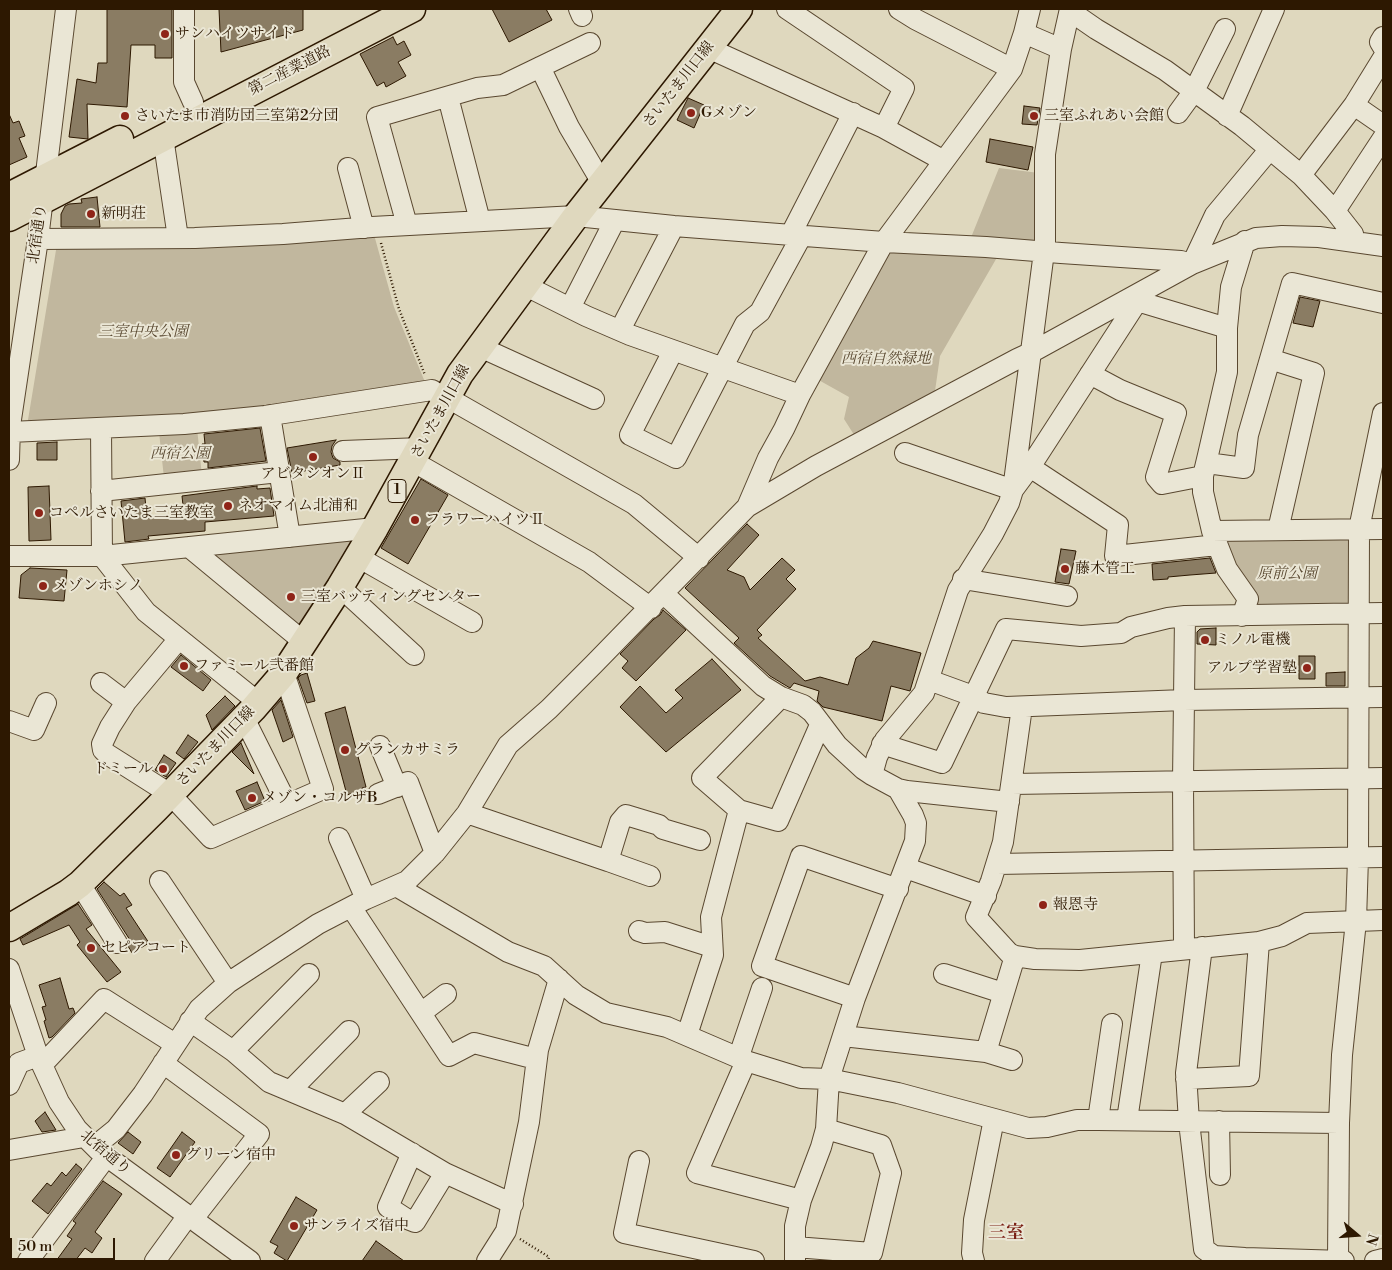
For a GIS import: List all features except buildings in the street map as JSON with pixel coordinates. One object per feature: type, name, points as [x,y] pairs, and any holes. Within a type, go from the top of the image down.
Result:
[{"type":"main road","name":"第二産業道路","points":[[9,218],[44,188],[193,102],[376,9]]},
{"type":"main road","name":"第二産業道路","points":[[9,196],[44,188],[163,137],[412,9]]},
{"type":"main road","name":"さいたま川口線","points":[[9,928],[68,894],[80,884],[170,794],[284,673],[340,587],[417,455],[442,396],[526,286],[576,216],[739,9]]},
{"type":"street","name":"北宿通り","points":[[9,460],[11,407],[38,239],[66,9]]},
{"type":"street","points":[[184,9],[184,82],[193,102]]},
{"type":"street","points":[[787,9],[904,88],[884,128]]},
{"type":"street","points":[[899,9],[1012,69]]},
{"type":"street","points":[[746,507],[800,395],[884,242],[1012,69],[1030,9]]},
{"type":"street","points":[[1227,116],[1274,9]]},
{"type":"street","points":[[872,775],[882,744],[924,693],[958,590],[1010,502],[1014,490],[1044,251],[1045,154],[1061,50],[1070,10],[1089,24],[1165,70],[1270,149],[1301,175],[1335,211],[1353,234],[1355,241]]},
{"type":"street","points":[[1178,113],[1194,91],[1225,29]]},
{"type":"street","points":[[1024,33],[1061,50]]},
{"type":"street","points":[[1383,37],[1380,42],[1383,47]]},
{"type":"street","points":[[407,225],[377,117],[478,88],[503,85],[590,43]]},
{"type":"street","points":[[708,48],[853,113],[944,161]]},
{"type":"street","points":[[1301,175],[1354,105],[1383,58]]},
{"type":"street","points":[[540,68],[569,127],[602,183]]},
{"type":"street","points":[[448,98],[480,221]]},
{"type":"street","points":[[1354,105],[1383,125]]},
{"type":"street","points":[[673,350],[630,435],[676,458],[745,324],[760,312],[853,113]]},
{"type":"street","points":[[163,137],[178,238]]},
{"type":"street","points":[[1335,211],[1383,138]]},
{"type":"street","points":[[1192,264],[1215,215],[1270,149]]},
{"type":"street","points":[[348,168],[370,228]]},
{"type":"street","points":[[38,239],[178,238],[283,234],[576,216],[674,226],[1181,261],[1192,264]]},
{"type":"street","points":[[570,308],[615,220]]},
{"type":"street","points":[[620,330],[674,226]]},
{"type":"street","points":[[28,1261],[95,1147],[116,1129],[143,1094],[199,1009],[228,983],[318,924],[407,881],[436,853],[467,813],[508,745],[549,709],[657,601],[746,507],[882,430],[1017,358],[1140,297],[1192,264],[1245,241],[1282,236],[1319,237],[1383,246]]},
{"type":"street","points":[[1242,616],[1248,599],[1227,569],[1215,538],[1203,492],[1205,470],[1228,372],[1227,328],[1232,287],[1245,241]]},
{"type":"street","points":[[1090,374],[1120,390],[1176,413],[1156,477],[1162,484],[1205,470],[1244,468],[1248,435],[1292,283],[1383,303]]},
{"type":"street","points":[[526,286],[600,323],[800,395]]},
{"type":"street","points":[[1140,297],[1227,328]]},
{"type":"street","points":[[1014,490],[1140,297]]},
{"type":"street","points":[[480,347],[594,399]]},
{"type":"street","points":[[1270,359],[1314,373],[1278,530]]},
{"type":"street","points":[[10,432],[184,424],[442,396],[634,504],[699,558]]},
{"type":"street","points":[[1338,1261],[1339,1123],[1342,1055],[1356,922],[1358,858],[1359,529],[1383,412]]},
{"type":"street","points":[[270,415],[290,537]]},
{"type":"street","points":[[101,429],[102,556],[146,612],[251,710],[287,804]]},
{"type":"street","points":[[343,451],[417,455],[589,562],[657,601],[763,686],[781,697],[803,705],[812,712],[837,745],[863,769],[898,789],[1010,793],[1183,780],[1383,778]]},
{"type":"street","points":[[905,453],[1014,490]]},
{"type":"street","points":[[1030,467],[1118,525],[1116,556],[1215,538],[1278,530],[1383,529]]},
{"type":"street","points":[[101,491],[279,472]]},
{"type":"street","points":[[9,556],[102,556],[375,528]]},
{"type":"street","points":[[189,547],[304,642]]},
{"type":"street","points":[[358,556],[472,622]]},
{"type":"street","points":[[963,580],[1067,596]]},
{"type":"street","points":[[340,587],[414,655]]},
{"type":"street","points":[[882,744],[942,764],[1006,629],[1081,636],[1121,633],[1131,627],[1168,618],[1186,616],[1383,613]]},
{"type":"street","points":[[1186,616],[1183,860],[1193,948],[1186,1079],[1189,1122],[1204,1248],[1214,1258],[1344,1261]]},
{"type":"street","points":[[178,640],[126,702],[102,744],[103,750],[170,794],[211,838],[323,789],[284,673]]},
{"type":"street","points":[[929,680],[973,696],[984,703],[997,706],[1022,707],[1184,700],[1383,697]]},
{"type":"street","points":[[101,684],[126,702]]},
{"type":"street","points":[[781,697],[702,778],[739,810],[778,821],[820,724]]},
{"type":"street","points":[[9,721],[34,730],[46,702]]},
{"type":"street","points":[[1022,707],[1003,842],[986,896],[976,917],[1009,953],[1015,956],[1055,960],[1080,960],[1259,942],[1276,938],[1307,923],[1383,920]]},
{"type":"street","points":[[380,746],[397,787]]},
{"type":"street","points":[[378,794],[408,782],[436,853]]},
{"type":"street","points":[[826,1129],[881,1145],[891,1173],[872,1253],[795,1254],[796,1226],[801,1200],[812,1174],[826,1129],[829,1079],[855,998],[915,841],[916,823],[898,789]]},
{"type":"street","points":[[687,1035],[713,955],[711,917],[739,810]]},
{"type":"street","points":[[467,813],[650,876]]},
{"type":"street","points":[[608,861],[620,822],[626,815],[700,840]]},
{"type":"street","points":[[339,838],[359,903],[421,1013],[449,1056],[474,1043],[536,1059]]},
{"type":"street","points":[[855,998],[762,966],[801,856],[898,889]]},
{"type":"street","points":[[997,864],[1383,858]]},
{"type":"street","points":[[906,868],[986,896]]},
{"type":"street","points":[[160,882],[228,983]]},
{"type":"street","points":[[80,884],[117,943]]},
{"type":"street","points":[[396,886],[508,952],[544,966],[576,995],[606,1013],[667,1027],[742,1058],[801,1078],[829,1079],[898,1093],[1035,1128],[1077,1120],[1339,1123]]},
{"type":"street","points":[[639,931],[645,933],[666,932],[712,947]]},
{"type":"street","points":[[1186,1079],[1249,1076],[1259,942]]},
{"type":"street","points":[[1126,1120],[1152,953]]},
{"type":"street","points":[[986,1052],[1015,956]]},
{"type":"street","name":"北宿通り","points":[[9,969],[40,1061],[59,1102],[71,1121],[95,1147],[250,1261]]},
{"type":"street","points":[[233,1051],[309,974]]},
{"type":"street","points":[[944,974],[1003,993]]},
{"type":"street","points":[[487,1261],[506,1231],[513,1204],[529,1122],[536,1059],[559,980]]},
{"type":"street","points":[[762,988],[742,1058],[697,1173],[801,1200]]},
{"type":"street","points":[[421,1013],[446,994]]},
{"type":"street","points":[[9,1085],[14,1063],[40,1061],[104,999],[175,1044]]},
{"type":"street","points":[[190,1021],[233,1051],[269,1082],[345,1114],[446,1173],[513,1204]]},
{"type":"street","points":[[1098,1120],[1112,1024]]},
{"type":"street","points":[[290,1090],[349,1031]]},
{"type":"street","points":[[843,1036],[986,1052],[1012,1060]]},
{"type":"street","points":[[155,1261],[259,1134],[163,1063]]},
{"type":"street","points":[[345,1114],[379,1082]]},
{"type":"street","points":[[974,1261],[972,1253],[974,1220],[994,1119]]},
{"type":"street","points":[[1218,1121],[1220,1174]]},
{"type":"street","points":[[9,1150],[95,1147]]},
{"type":"street","points":[[412,1153],[388,1207],[405,1218],[415,1222],[446,1173]]},
{"type":"street","points":[[639,1161],[624,1232],[754,1261]]},
{"type":"street","points":[[1375,1261],[1383,1259]]},
{"type":"path","points":[[370,228],[399,309],[442,396]]},
{"type":"path","points":[[506,1231],[549,1257],[548,1261]]},
{"type":"green space","points":[[999,168],[1039,173],[1039,244],[970,240]]},
{"type":"green space","name":"三室中央公園","points":[[373,231],[394,307],[427,387],[189,419],[27,426],[57,244]]},
{"type":"green space","name":"西宿自然緑地","points":[[886,247],[999,254],[940,356],[934,398],[858,441],[844,419],[849,397],[815,378]]},
{"type":"green space","name":"西宿公園","points":[[197,428],[202,476],[164,478],[159,432]]},
{"type":"green space","name":"原前公園","points":[[1353,534],[1354,607],[1247,613],[1220,538]]},
{"type":"green space","name":"三室バッティングセンター","points":[[354,537],[306,632],[212,562],[216,550]]},
{"type":"place","name":"サンハイツサイド","points":[[165,34]]},
{"type":"place","name":"Gメゾン","points":[[691,113]]},
{"type":"place","name":"さいたま市消防団三室第2分団","points":[[125,116]]},
{"type":"place","name":"三室ふれあい会館","points":[[1034,116]]},
{"type":"place","name":"新明荘","points":[[91,214]]},
{"type":"place","name":"アビタシオンⅡ","points":[[313,457]]},
{"type":"place","name":"ネオマイム北浦和","points":[[228,506]]},
{"type":"place","name":"コペルさいたま三室教室","points":[[39,513]]},
{"type":"place","name":"フラワーハイツⅡ","points":[[415,520]]},
{"type":"place","name":"藤木管工","points":[[1065,569]]},
{"type":"place","name":"メゾンホシノ","points":[[43,586]]},
{"type":"place","name":"三室バッティングセンター","points":[[291,597]]},
{"type":"place","name":"ミノル電機","points":[[1205,640]]},
{"type":"place","name":"ファミール弐番館","points":[[184,666]]},
{"type":"place","name":"アルプ学習塾","points":[[1307,668]]},
{"type":"place","name":"グランカサミラ","points":[[345,750]]},
{"type":"place","name":"ドミール","points":[[163,769]]},
{"type":"place","name":"メゾン・コルザB","points":[[252,798]]},
{"type":"place","name":"報恩寺","points":[[1043,905]]},
{"type":"place","name":"セピアコート","points":[[91,948]]},
{"type":"place","name":"グリーン宿中","points":[[176,1155]]},
{"type":"place","name":"サンライズ宿中","points":[[294,1226]]},
{"type":"district","name":"三室","points":[[1006,1234]]}]
